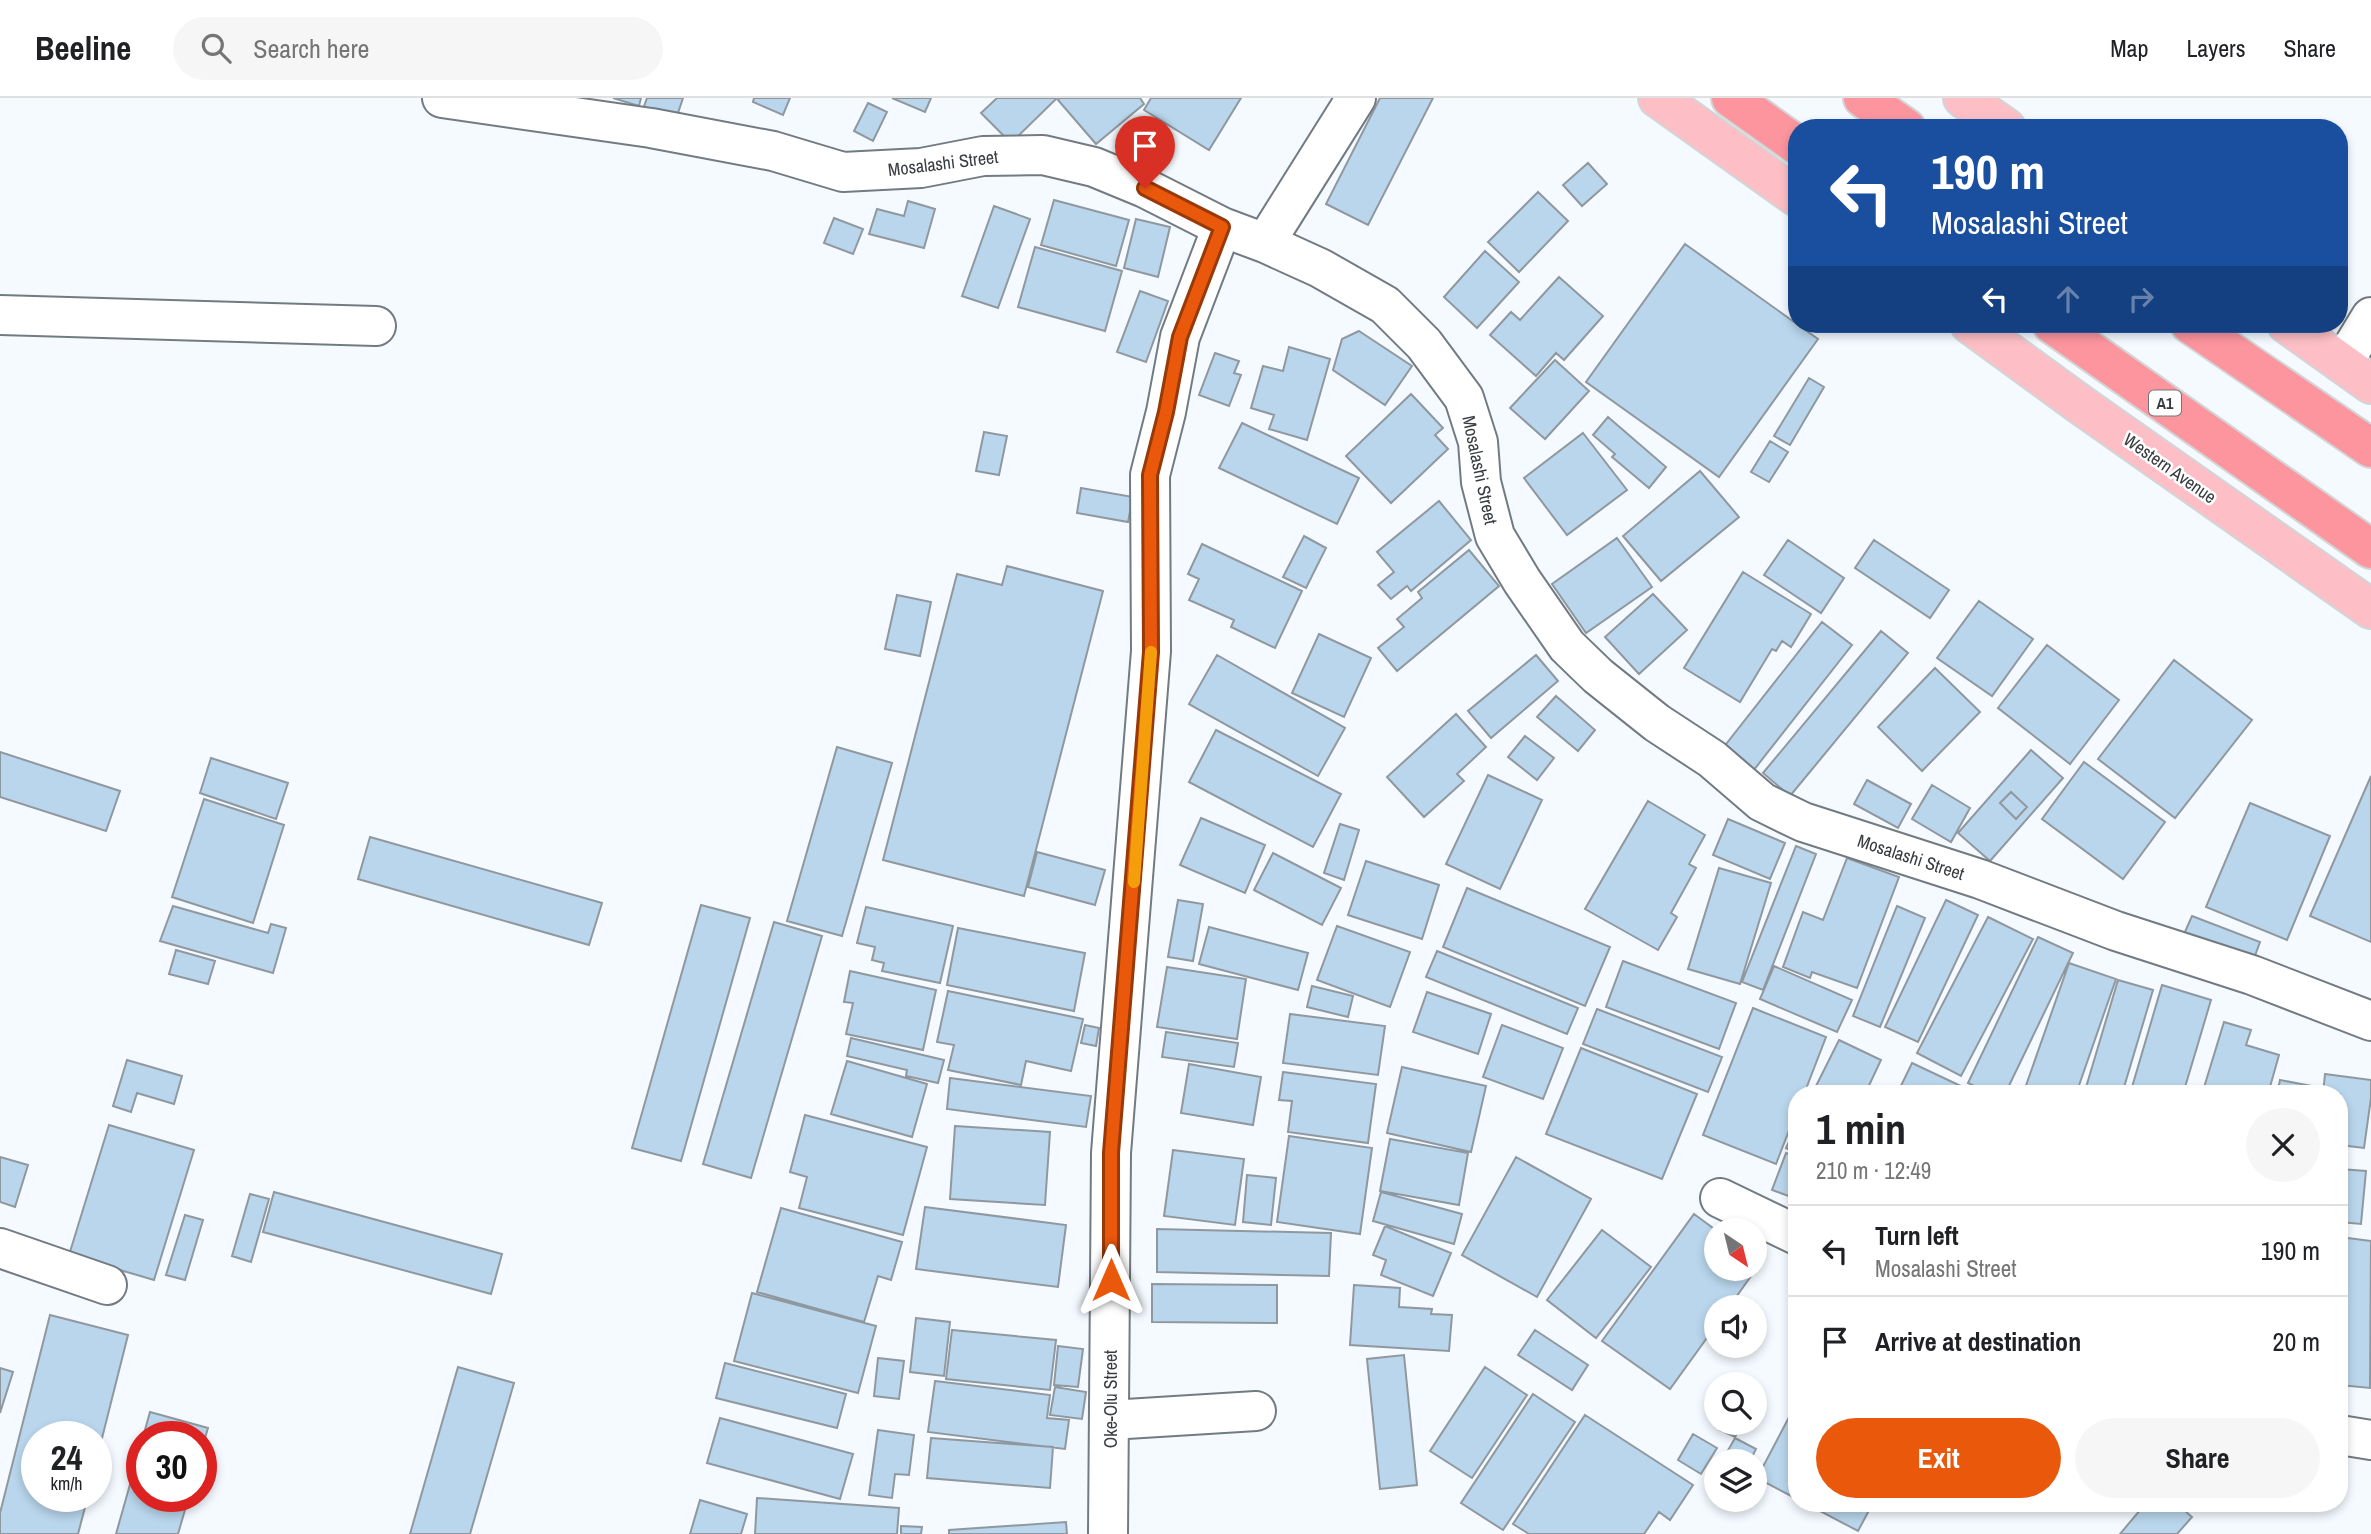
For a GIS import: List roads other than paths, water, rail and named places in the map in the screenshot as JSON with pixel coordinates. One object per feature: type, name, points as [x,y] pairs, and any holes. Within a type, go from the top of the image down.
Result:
[{"type":"highway","points":[[1731,98],[1788,139]]},
{"type":"highway","points":[[1863,98],[1893,119]]},
{"type":"highway","name":"A1","points":[[2065,333],[2371,549]]},
{"type":"highway","points":[[2203,333],[2371,448]]},
{"type":"main road","points":[[1658,98],[1788,191]]},
{"type":"main road","points":[[1962,98],[1993,119]]},
{"type":"main road","name":"Western Avenue","points":[[1982,333],[2371,609]]},
{"type":"main road","points":[[2300,333],[2357,373]]},
{"type":"street","name":"Mosalashi Street","points":[[442,98],[651,128],[773,151],[842,172],[920,168],[983,156],[1043,155],[1094,167],[1145,188],[1222,227],[1320,268],[1385,305],[1424,344],[1464,398],[1478,442],[1481,482],[1495,536],[1567,646],[1608,684],[1657,723],[1712,759],[1762,802],[1803,822],[1980,879],[2116,931],[2252,975],[2371,1021]]},
{"type":"street","points":[[1265,243],[1356,98]]},
{"type":"street","name":"Oke-Olu Street","points":[[1108,1534],[1111,1153],[1151,652],[1150,475],[1166,412],[1180,337],[1222,227]]},
{"type":"street","points":[[0,316],[376,326]]},
{"type":"street","points":[[2357,373],[2371,317]]},
{"type":"street","points":[[1720,1198],[1788,1232]]},
{"type":"street","points":[[0,1248],[107,1285]]},
{"type":"street","points":[[1110,1420],[1256,1411]]},
{"type":"street","points":[[2348,1436],[2371,1440]]}]
